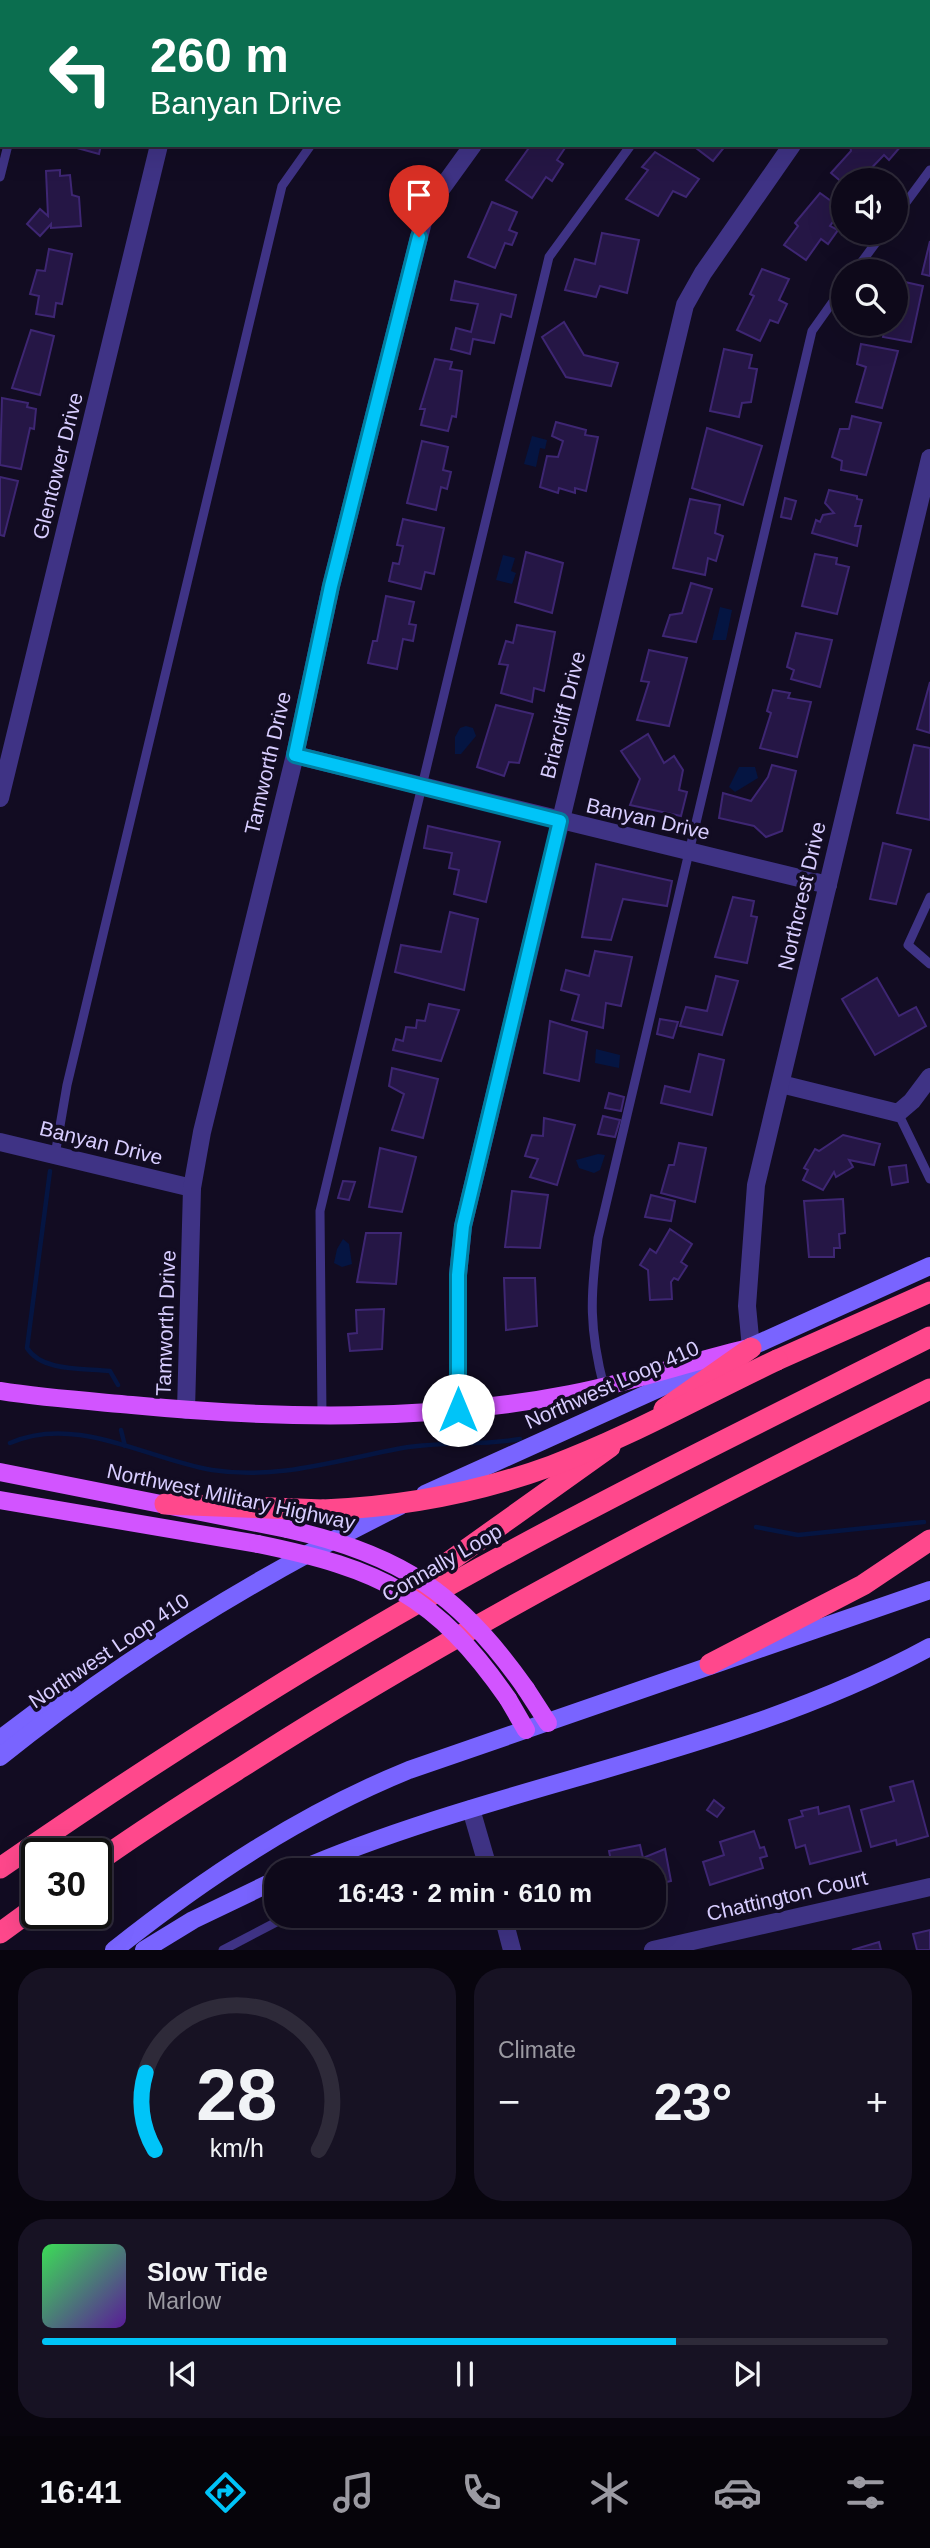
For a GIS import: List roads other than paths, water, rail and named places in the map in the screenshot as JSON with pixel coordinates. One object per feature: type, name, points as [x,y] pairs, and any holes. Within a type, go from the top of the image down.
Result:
[{"type":"highway","points":[[165,1504],[323,1510],[397,1506],[450,1496],[541,1469],[930,1292]]},
{"type":"highway","name":"Connally Loop","points":[[0,1868],[111,1792],[270,1690],[477,1570],[616,1494],[930,1337]]},
{"type":"highway","points":[[270,1690],[751,1348]]},
{"type":"highway","points":[[112,1853],[324,1714],[430,1652],[750,1480],[930,1389]]},
{"type":"highway","points":[[710,1664],[863,1585],[930,1541]]},
{"type":"highway","points":[[0,1854],[111,1792]]},
{"type":"highway","points":[[0,1933],[21,1918]]},
{"type":"main road","name":"Northwest Loop 410","points":[[0,1757],[122,1666],[275,1570],[359,1526],[930,1266]]},
{"type":"main road","points":[[0,1391],[186,1410],[322,1416],[458,1410],[604,1387],[751,1348]]},
{"type":"main road","name":"Northwest Military Highway","points":[[0,1472],[334,1539],[410,1573],[454,1604],[494,1643],[548,1723]]},
{"type":"main road","name":"Northwest Military Highway","points":[[0,1500],[258,1544],[330,1560],[397,1587],[437,1616],[477,1655],[526,1730]]},
{"type":"main road","points":[[114,1950],[172,1903],[308,1817],[356,1792],[409,1770],[710,1664],[930,1590]]},
{"type":"main road","points":[[327,1858],[471,1809],[816,1703],[930,1647]]},
{"type":"main road","points":[[0,1739],[40,1709],[122,1666]]},
{"type":"main road","points":[[144,1950],[193,1920],[264,1886]]},
{"type":"street","name":"Glentower Drive","points":[[0,798],[159,147]]},
{"type":"street","name":"Tamworth Drive","points":[[186,1410],[192,1188],[202,1132],[295,755],[331,586],[426,210],[472,147]]},
{"type":"street","name":"Briarcliff Drive","points":[[458,1410],[458,1275],[463,1226],[685,305],[703,273],[791,147]]},
{"type":"street","name":"Northcrest Drive","points":[[751,1348],[747,1306],[756,1185],[929,465]]},
{"type":"street","name":"Banyan Drive","points":[[295,755],[828,885]]},
{"type":"street","points":[[781,1083],[898,1113],[912,1101],[930,1077]]},
{"type":"street","name":"Banyan Drive","points":[[0,1142],[192,1188]]},
{"type":"street","points":[[471,1809],[485,1858]]},
{"type":"street","name":"Chattington Court","points":[[653,1950],[930,1887]]},
{"type":"street","points":[[506,1928],[512,1950]]},
{"type":"lane","points":[[0,177],[8,147]]},
{"type":"lane","points":[[55,1155],[67,1085],[282,186],[310,147]]},
{"type":"lane","points":[[322,1416],[320,1211],[550,257],[631,147]]},
{"type":"lane","points":[[908,200],[930,170]]},
{"type":"lane","points":[[604,1387],[593,1340],[590,1311],[597,1238],[812,331],[831,304]]},
{"type":"lane","points":[[930,897],[908,945],[930,964]]},
{"type":"lane","points":[[898,1113],[930,1179]]},
{"type":"lane","points":[[223,1950],[265,1928]]},
{"type":"water","points":[[532,436],[547,440],[545,449],[540,448],[536,467],[524,464]]},
{"type":"water","points":[[503,555],[515,558],[511,571],[516,573],[512,584],[496,580]]},
{"type":"water","points":[[720,607],[732,610],[726,640],[712,640]]},
{"type":"water","points":[[460,728],[473,728],[476,736],[461,754],[455,754],[455,737]]},
{"type":"water","points":[[739,767],[755,767],[758,778],[735,792],[729,787]]},
{"type":"water","points":[[596,1049],[620,1055],[619,1068],[595,1063]]},
{"type":"water","points":[[598,1154],[605,1155],[600,1170],[594,1173],[579,1168],[576,1160]]},
{"type":"water","points":[[343,1239],[349,1244],[352,1264],[342,1267],[334,1263],[337,1249]]},
{"type":"waterway","points":[[50,1171],[27,1348],[34,1356],[53,1365],[110,1371],[118,1385]]},
{"type":"waterway","points":[[121,1430],[125,1446]]},
{"type":"waterway","points":[[10,1443],[35,1435],[60,1433],[86,1436],[212,1470],[259,1473],[305,1468],[412,1447],[520,1439]]},
{"type":"waterway","points":[[756,1527],[798,1535],[924,1522]]}]
